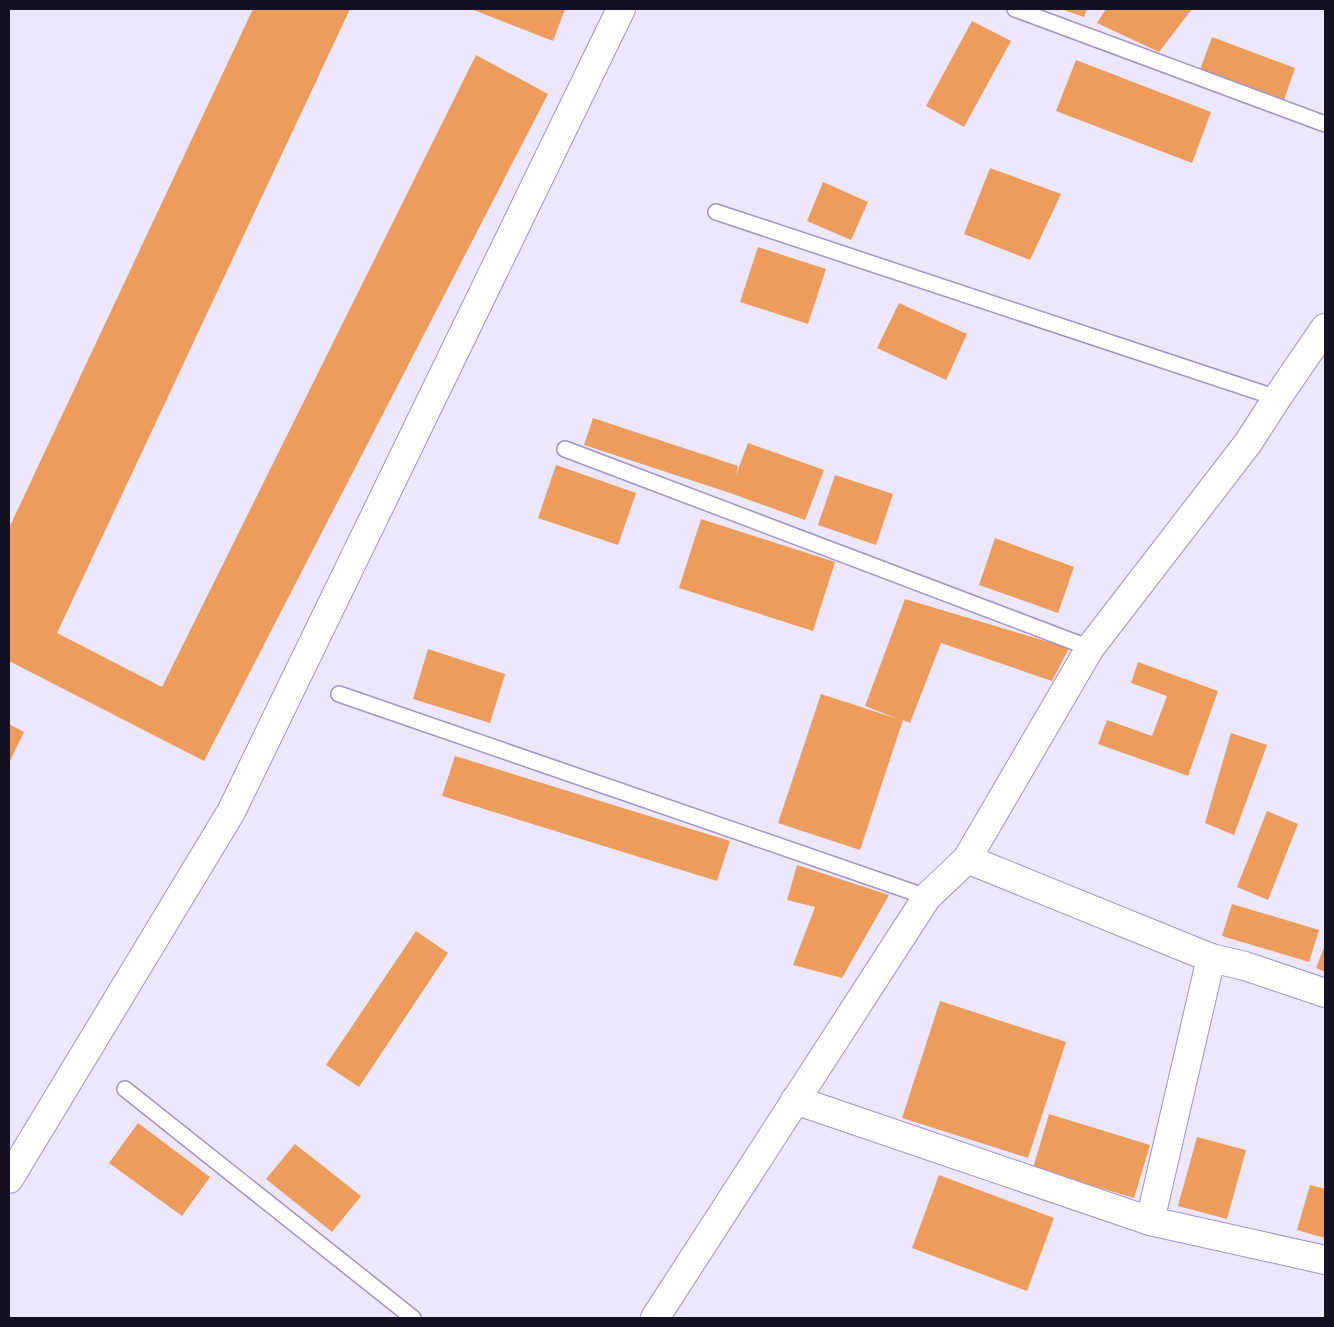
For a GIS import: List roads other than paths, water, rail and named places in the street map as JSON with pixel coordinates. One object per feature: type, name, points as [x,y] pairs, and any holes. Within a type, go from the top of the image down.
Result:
[{"type":"street","points":[[9,1179],[231,812],[621,9]]},
{"type":"street","points":[[655,1318],[927,897],[967,859],[1090,648],[1248,444],[1276,398],[1325,328]]},
{"type":"street","points":[[967,859],[1211,958],[1245,966],[1325,993]]},
{"type":"street","points":[[1150,1222],[1211,958]]},
{"type":"street","points":[[795,1100],[1150,1222],[1325,1260]]},
{"type":"lane","points":[[1015,9],[1325,124]]},
{"type":"lane","points":[[716,212],[1276,398]]},
{"type":"lane","points":[[565,449],[1090,648]]},
{"type":"lane","points":[[339,694],[927,897]]},
{"type":"lane","points":[[125,1089],[413,1318]]}]
